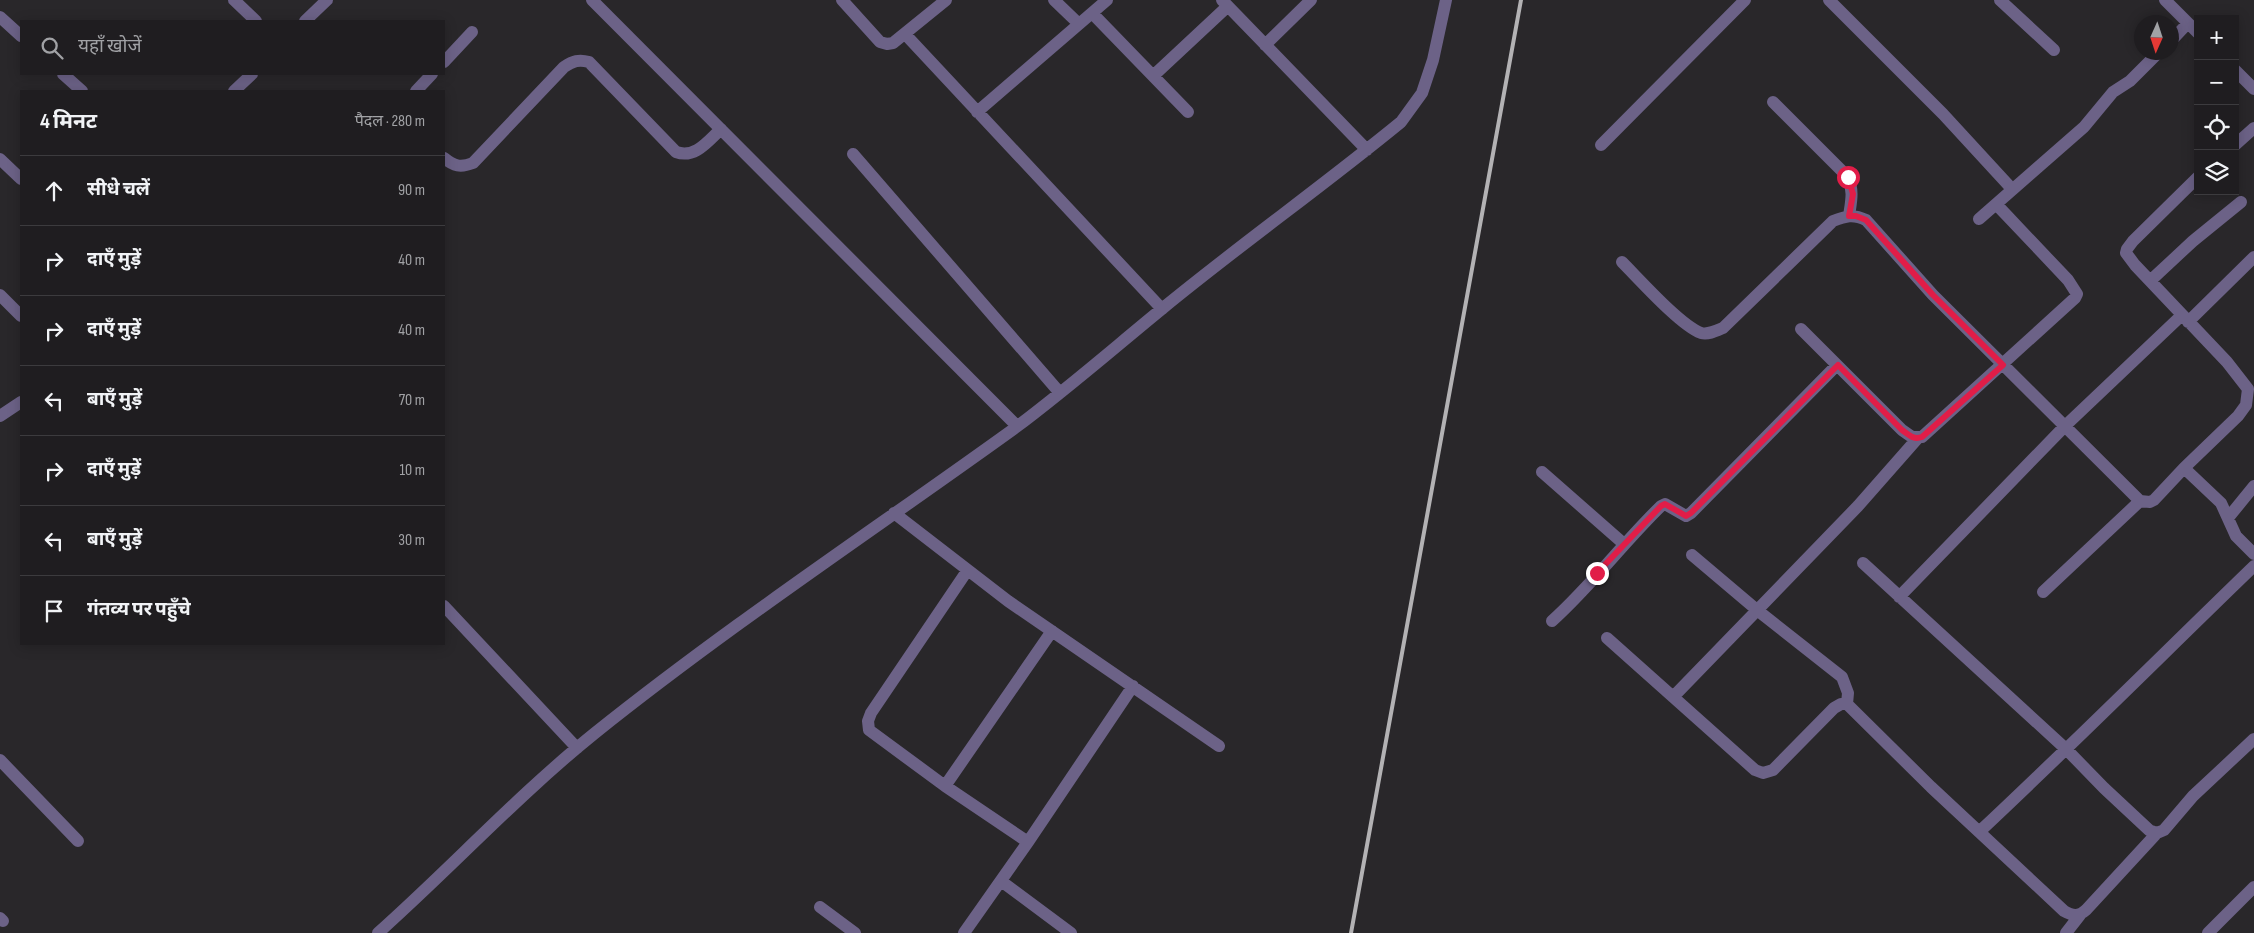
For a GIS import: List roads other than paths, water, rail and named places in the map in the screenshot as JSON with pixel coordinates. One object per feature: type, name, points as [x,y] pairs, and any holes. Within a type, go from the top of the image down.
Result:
[{"type":"street","points":[[234,0],[255,20]]},
{"type":"street","points":[[306,20],[327,0]]},
{"type":"street","points":[[592,0],[1017,426]]},
{"type":"street","points":[[842,0],[880,42],[887,44],[894,43],[946,0]]},
{"type":"street","points":[[1054,0],[1079,24]]},
{"type":"street","points":[[977,112],[1106,0]]},
{"type":"street","points":[[1265,45],[1311,0]]},
{"type":"street","points":[[1600,144],[1745,0]]},
{"type":"street","points":[[1829,0],[1943,114],[2012,189]]},
{"type":"street","points":[[2000,0],[2054,50]]},
{"type":"street","points":[[2165,0],[2194,28]]},
{"type":"street","points":[[378,933],[447,870],[516,801],[578,748],[722,637],[1017,426],[1162,309],[1401,122],[1422,93],[1433,60],[1442,2]]},
{"type":"street","points":[[1153,76],[1225,3],[1367,150]]},
{"type":"street","points":[[1092,13],[1188,112]]},
{"type":"street","points":[[0,18],[20,35]]},
{"type":"street","points":[[2179,33],[2188,23]]},
{"type":"street","points":[[445,61],[472,32]]},
{"type":"street","points":[[904,34],[1162,309]]},
{"type":"street","points":[[445,159],[453,165],[464,167],[472,163],[564,67],[580,60],[589,62],[676,152],[684,155],[694,153],[721,129]]},
{"type":"street","points":[[1979,219],[2084,127],[2113,92],[2130,81],[2151,60]]},
{"type":"street","points":[[2239,74],[2254,89]]},
{"type":"street","points":[[64,75],[81,90]]},
{"type":"street","points":[[235,90],[251,75]]},
{"type":"street","points":[[417,90],[431,75]]},
{"type":"street","points":[[1773,102],[1848,177],[1853,194],[1849,216]]},
{"type":"street","points":[[2239,141],[2254,128]]},
{"type":"street","points":[[853,154],[1060,393]]},
{"type":"street","points":[[0,159],[20,178]]},
{"type":"street","points":[[2043,592],[2140,502],[2154,500],[2238,416],[2246,405],[2251,393],[2245,383],[2129,258],[2127,249],[2194,181]]},
{"type":"street","points":[[2150,281],[2193,240],[2241,202]]},
{"type":"street","points":[[1673,697],[1858,506],[1917,439],[1922,437],[2003,365],[2075,298],[2077,294],[2068,280],[1996,204]]},
{"type":"street","points":[[1622,262],[1685,324],[1702,333],[1714,332],[1723,328],[1833,221],[1849,216],[1861,218],[1872,226],[1933,295],[2140,502]]},
{"type":"street","points":[[1899,597],[2065,426],[2254,257]]},
{"type":"street","points":[[0,295],[20,315]]},
{"type":"street","points":[[1801,329],[1902,430],[1912,438],[1917,439]]},
{"type":"street","points":[[1552,621],[1624,544],[1665,504],[1686,516],[1691,513],[1838,365]]},
{"type":"street","points":[[0,416],[20,403]]},
{"type":"street","points":[[2184,468],[2221,503],[2236,536],[2254,554]]},
{"type":"street","points":[[1542,472],[1624,544]]},
{"type":"street","points":[[2228,518],[2254,486]]},
{"type":"street","points":[[894,513],[967,571],[1219,746]]},
{"type":"street","points":[[1692,555],[1757,610],[1842,677],[1848,693],[1847,704]]},
{"type":"street","points":[[1863,563],[2067,750],[2149,830],[2157,833]]},
{"type":"street","points":[[1979,832],[2067,750],[2254,566]]},
{"type":"street","points":[[967,571],[868,721],[869,730],[875,737],[944,786],[1028,842]]},
{"type":"street","points":[[445,607],[578,748]]},
{"type":"street","points":[[944,786],[1052,631]]},
{"type":"street","points":[[1607,638],[1755,770],[1764,773],[1773,770],[1834,708],[1841,704],[1847,704],[2064,912],[2074,916],[2080,914]]},
{"type":"street","points":[[964,933],[1028,842],[1132,686]]},
{"type":"street","points":[[2066,933],[2080,914],[2157,833],[2164,830],[2193,796],[2254,739]]},
{"type":"street","points":[[0,760],[78,841]]},
{"type":"street","points":[[1001,881],[1071,933]]},
{"type":"street","points":[[2208,933],[2254,887]]},
{"type":"street","points":[[820,907],[855,933]]},
{"type":"railway","points":[[1351,933],[1521,0]]}]
